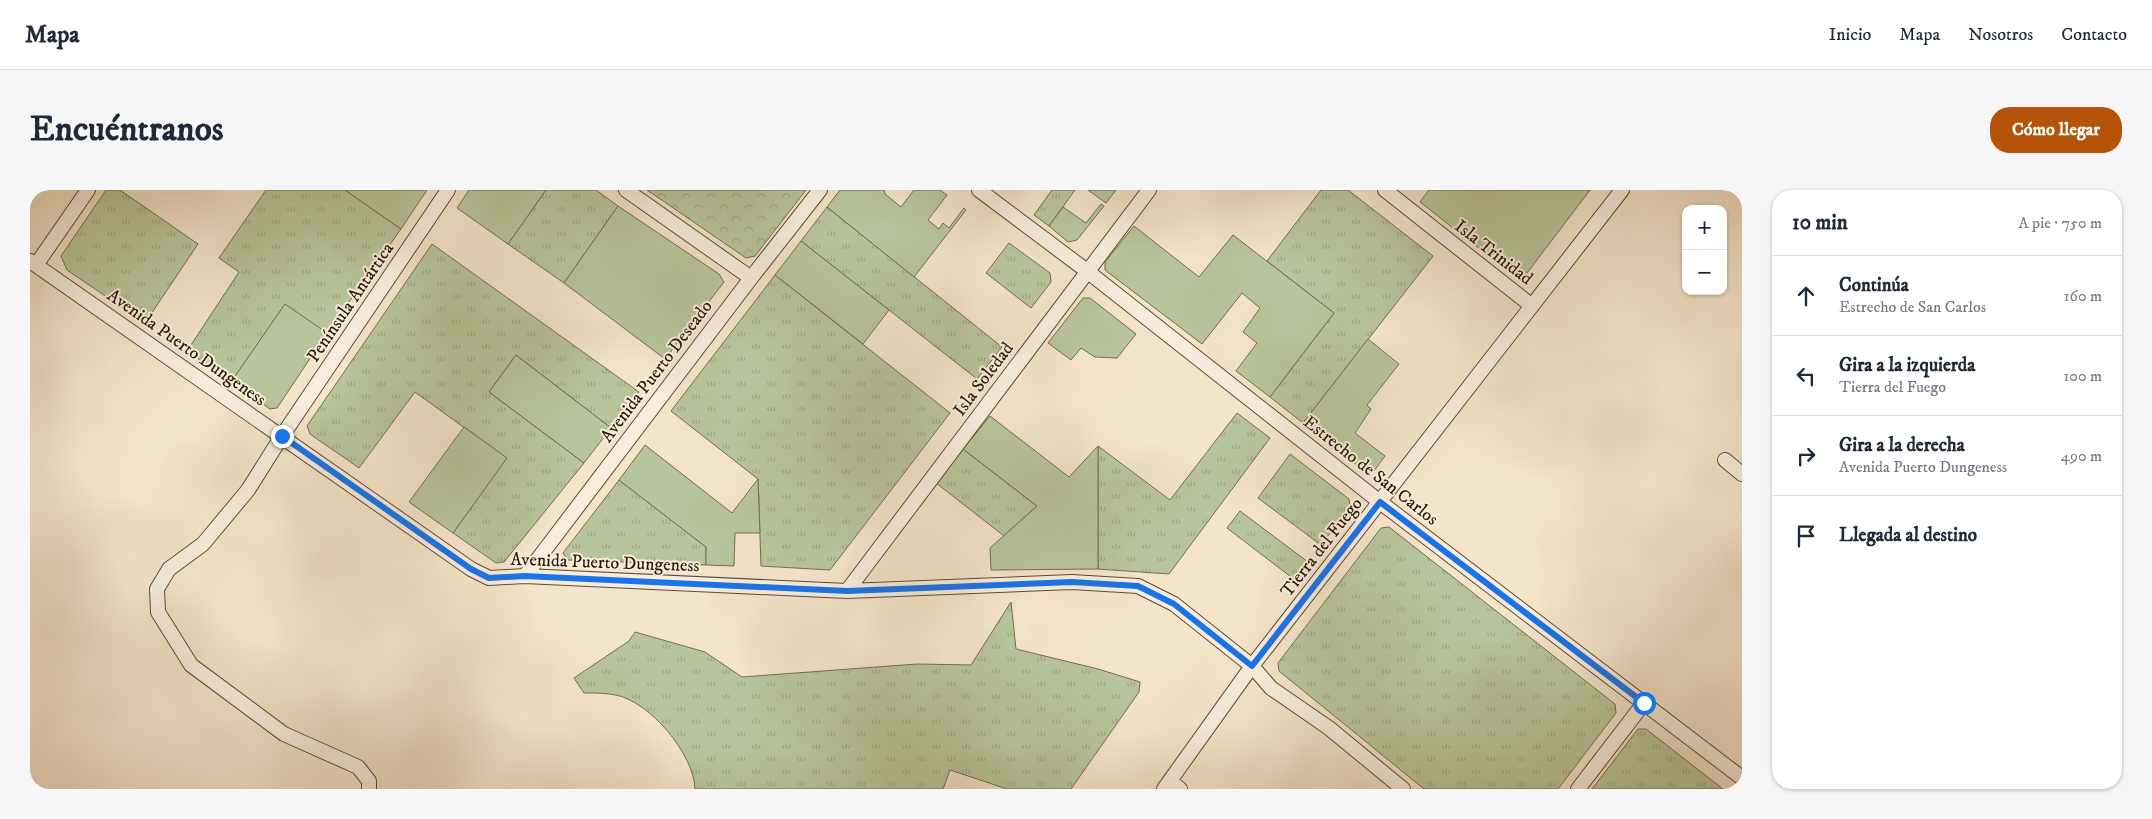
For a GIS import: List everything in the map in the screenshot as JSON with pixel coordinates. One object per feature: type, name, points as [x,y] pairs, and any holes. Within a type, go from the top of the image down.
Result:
[{"type":"street","points":[[33,263],[88,190]]},
{"type":"street","name":"Península Antártica","points":[[369,789],[369,781],[358,767],[284,734],[191,665],[158,612],[157,589],[169,569],[203,544],[248,490],[282,436],[448,190]]},
{"type":"street","points":[[626,190],[750,278]]},
{"type":"street","name":"Avenida Puerto Deseado","points":[[524,576],[750,278],[820,190]]},
{"type":"street","name":"Estrecho de San Carlos","points":[[979,190],[1086,271],[1380,502],[1742,778]]},
{"type":"street","name":"Isla Soledad","points":[[847,591],[1086,271],[1149,190]]},
{"type":"street","name":"Isla Trinidad","points":[[1385,190],[1532,306]]},
{"type":"street","name":"Tierra del Fuego","points":[[1171,786],[1252,666],[1622,190]]},
{"type":"street","name":"Avenida Puerto Dungeness","points":[[33,263],[471,569],[489,578],[524,576],[847,591],[1072,582],[1138,586],[1174,604],[1252,666],[1270,688],[1330,728],[1403,789]]},
{"type":"street","points":[[1725,460],[1742,474]]},
{"type":"street","points":[[1578,789],[1644,703]]},
{"type":"green space","points":[[106,190],[120,190],[198,244],[145,323],[67,270],[61,256]]},
{"type":"green space","points":[[266,190],[345,190],[401,229],[327,333],[285,305],[231,382],[187,351],[239,272],[219,258]]},
{"type":"green space","points":[[345,190],[427,190],[401,229]]},
{"type":"green space","points":[[469,190],[546,190],[508,244],[457,208]]},
{"type":"green space","points":[[546,190],[596,190],[618,206],[564,283],[508,244]]},
{"type":"green space","points":[[647,190],[806,190],[755,256],[746,258]]},
{"type":"green space","points":[[840,190],[884,190],[885,194],[901,207],[914,190],[940,190],[947,195],[928,220],[939,229],[943,223],[949,228],[964,208],[966,210],[914,277],[827,207]]},
{"type":"green space","points":[[1052,190],[1075,190],[1049,226],[1034,215]]},
{"type":"green space","points":[[1088,190],[1116,190],[1106,203]]},
{"type":"green space","points":[[1321,190],[1348,190],[1433,256],[1303,423],[1270,397],[1334,313],[1267,261]]},
{"type":"green space","points":[[1429,190],[1590,190],[1524,277],[1517,278],[1420,202]]},
{"type":"green space","points":[[1101,204],[1104,206],[1077,240],[1068,242],[1049,226],[1063,207],[1086,223]]},
{"type":"green space","points":[[618,206],[719,274],[724,282],[665,359],[564,283]]},
{"type":"green space","points":[[827,207],[1002,347],[977,379],[801,241]]},
{"type":"green space","points":[[1134,226],[1199,277],[1233,235],[1334,313],[1270,397],[1236,371],[1257,343],[1243,332],[1260,308],[1242,293],[1202,344],[1105,270],[1105,262]]},
{"type":"green space","points":[[801,241],[889,310],[863,344],[775,275]]},
{"type":"green space","points":[[1009,243],[1050,273],[1051,282],[1031,308],[986,273]]},
{"type":"green space","points":[[432,244],[639,392],[611,428],[516,355],[489,392],[584,463],[504,562],[496,563],[453,533],[506,458],[415,392],[359,468],[310,434],[307,426]]},
{"type":"green space","points":[[775,275],[950,413],[830,570],[761,566],[758,479],[671,411]]},
{"type":"green space","points":[[1083,298],[1090,298],[1136,334],[1117,358],[1095,357],[1081,348],[1071,360],[1048,343]]},
{"type":"green space","points":[[285,304],[327,333],[277,408],[270,409],[231,382]]},
{"type":"green space","points":[[1368,339],[1399,364],[1367,405],[1371,409],[1355,433],[1385,456],[1374,471],[1366,472],[1303,423]]},
{"type":"green space","points":[[516,355],[611,428],[584,463],[489,392]]},
{"type":"green space","points":[[1237,413],[1270,438],[1169,574],[1098,569],[1098,446],[1170,500]]},
{"type":"green space","points":[[990,416],[1069,477],[1098,446],[1098,569],[991,570],[990,548],[1037,506],[963,449]]},
{"type":"green space","points":[[464,427],[507,458],[453,533],[409,502]]},
{"type":"green space","points":[[645,445],[732,513],[758,479],[760,533],[735,533],[734,566],[706,565],[706,547],[619,480]]},
{"type":"green space","points":[[963,449],[1037,506],[1004,536],[936,483]]},
{"type":"green space","points":[[1290,454],[1349,499],[1350,507],[1321,545],[1258,498]]},
{"type":"green space","points":[[619,480],[706,547],[706,565],[567,560],[563,553]]},
{"type":"green space","points":[[1240,511],[1308,562],[1295,580],[1227,528]]},
{"type":"green space","points":[[1389,527],[1615,704],[1616,713],[1558,789],[1424,789],[1279,671],[1278,663],[1381,528]]},
{"type":"green space","points":[[1011,602],[1016,649],[1098,669],[1140,682],[1139,692],[1071,789],[1007,789],[950,770],[943,789],[695,789],[693,775],[679,746],[656,719],[643,708],[616,695],[584,693],[574,678],[629,641],[635,632],[705,652],[742,677],[917,664],[971,665]]},
{"type":"green space","points":[[1638,729],[1646,729],[1723,789],[1592,789]]},
{"type":"route","points":[[282,436],[471,569],[489,578],[524,576],[847,591],[1072,582],[1138,586],[1174,604],[1252,666],[1380,502],[1644,703]]}]
